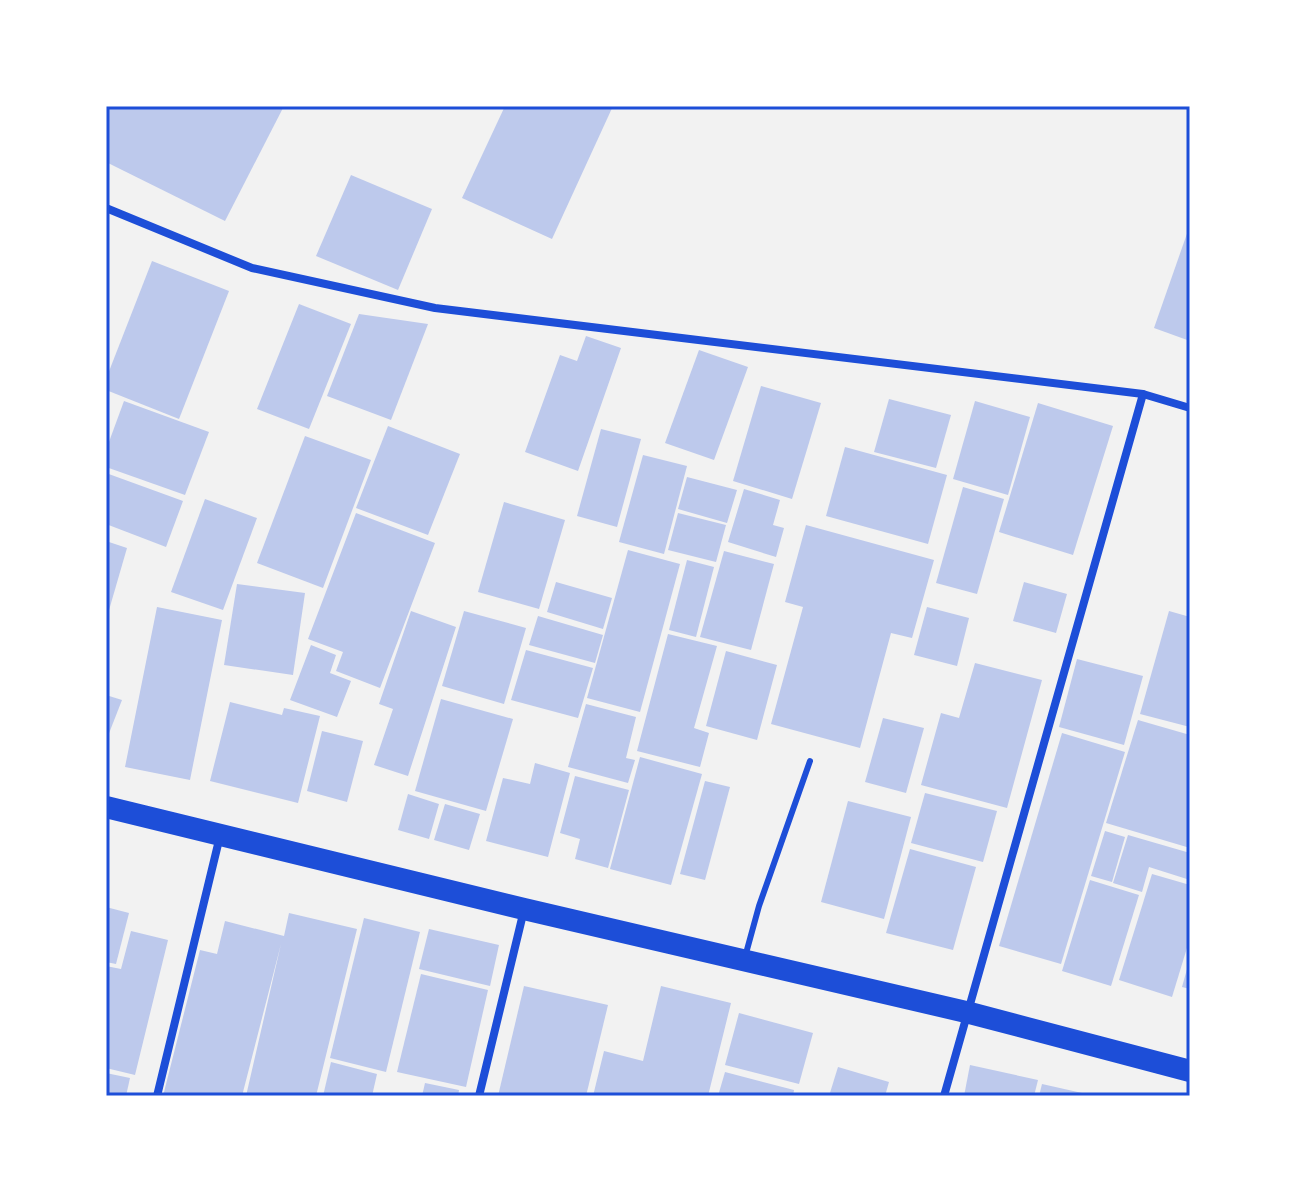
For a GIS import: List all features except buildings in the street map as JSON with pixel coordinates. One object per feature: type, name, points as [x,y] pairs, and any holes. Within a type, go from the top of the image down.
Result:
[{"type":"highway","points":[[106,807],[966,1012],[1190,1071]]},
{"type":"street","points":[[106,208],[252,268],[435,308],[1143,394],[1190,408]]},
{"type":"street","points":[[944,1096],[1143,394]]},
{"type":"street","points":[[157,1096],[221,834]]},
{"type":"street","points":[[479,1096],[524,909]]},
{"type":"lane","points":[[744,961],[759,906],[810,761]]}]
